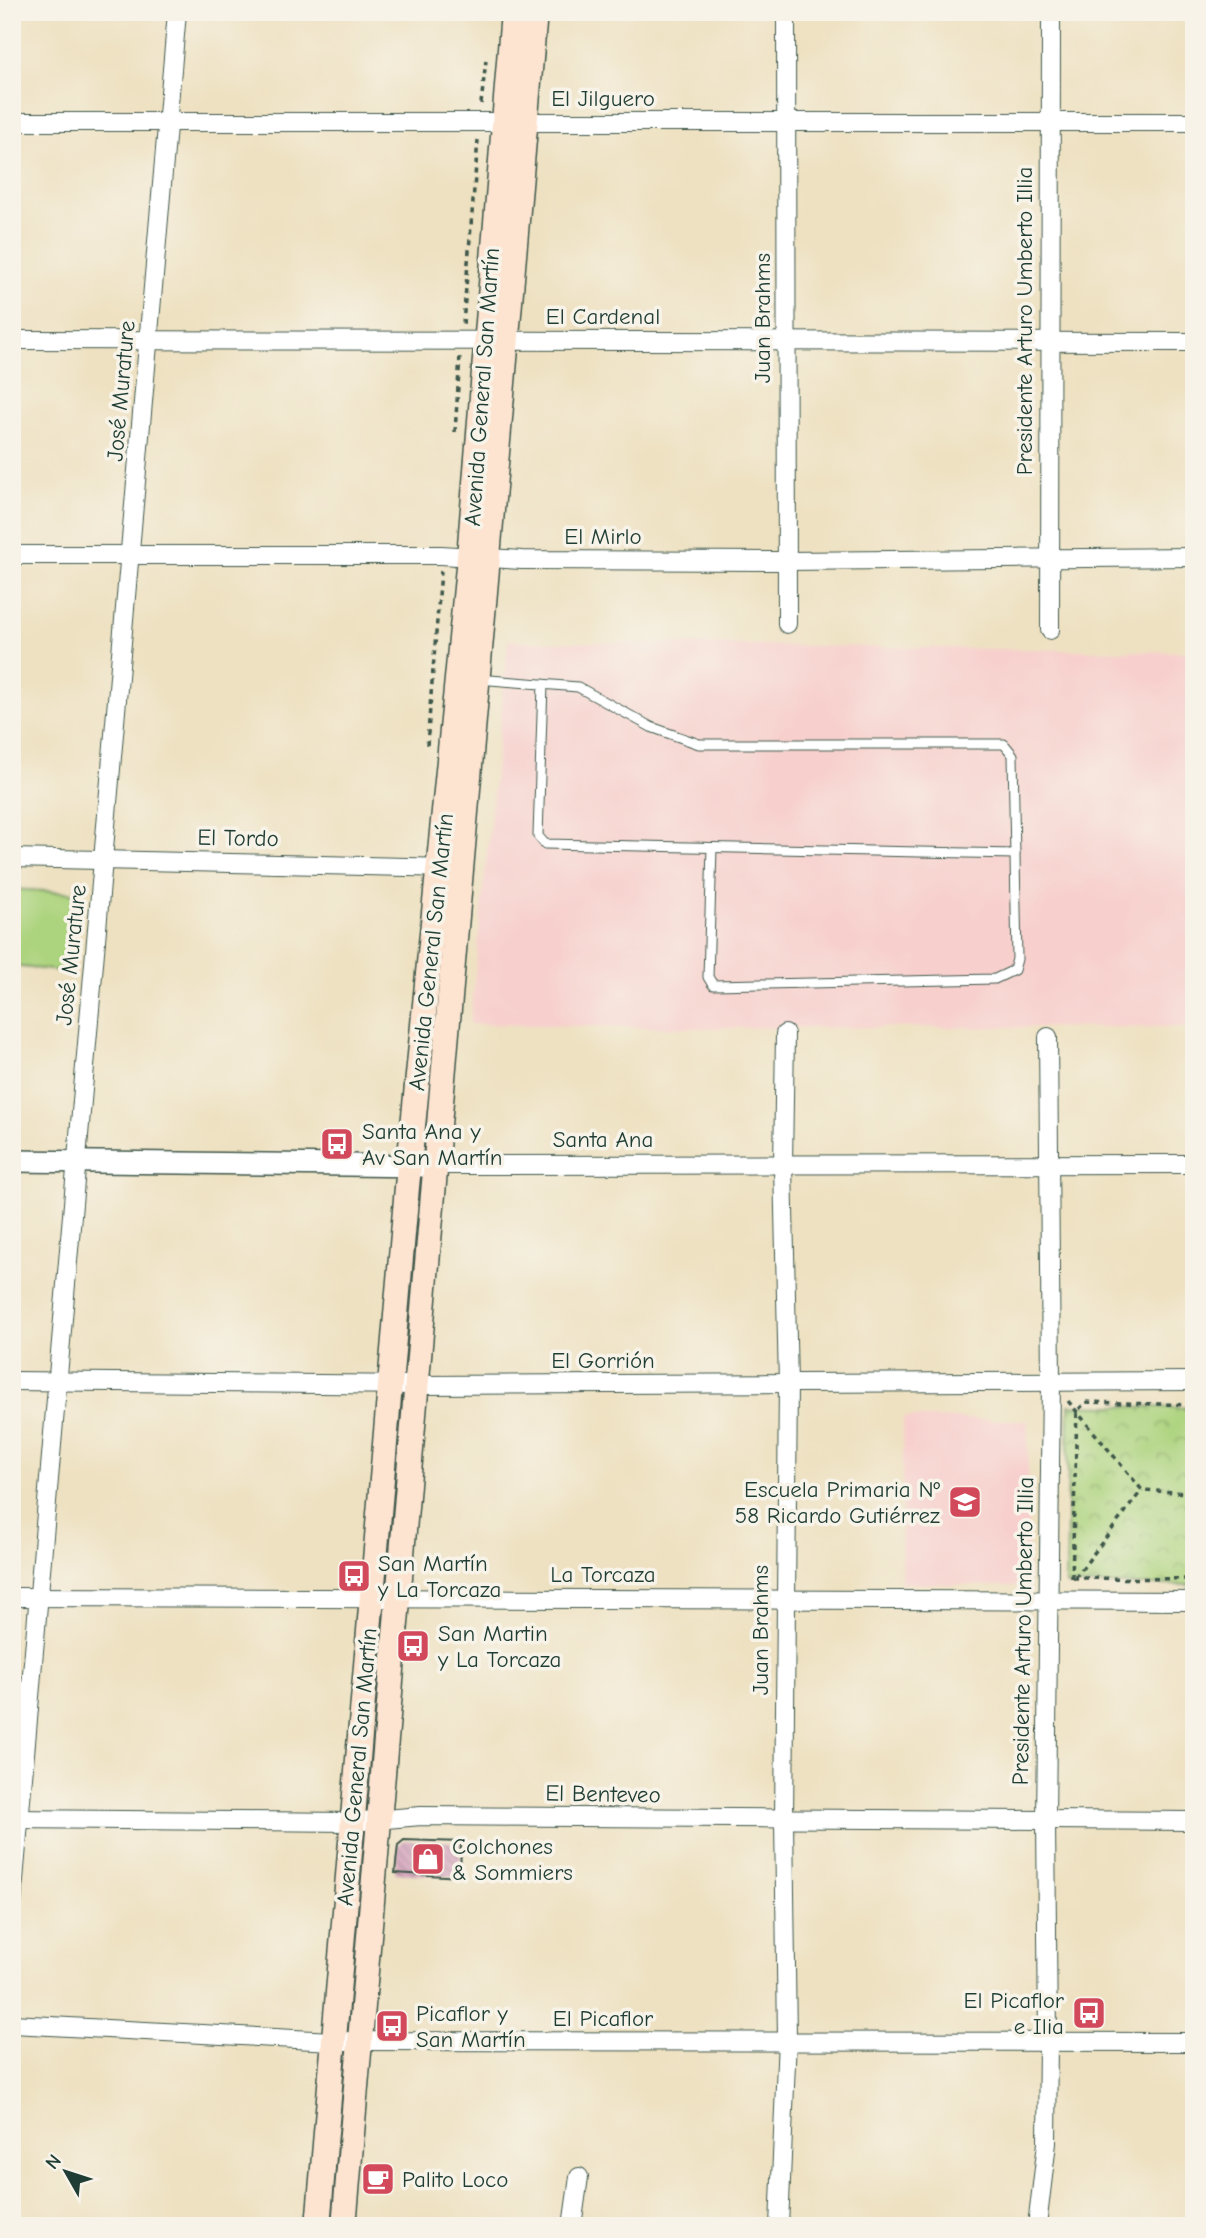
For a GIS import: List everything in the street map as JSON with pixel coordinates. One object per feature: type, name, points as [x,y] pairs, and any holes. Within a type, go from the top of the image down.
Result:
[{"type":"main road","name":"Avenida General San Martín","points":[[344,2226],[435,1165],[451,868],[514,122],[513,12]]},
{"type":"main road","name":"Avenida General San Martín","points":[[514,122],[535,12]]},
{"type":"main road","name":"Avenida General San Martín","points":[[318,2226],[410,1167],[451,868]]},
{"type":"street","name":"José Murature","points":[[12,1903],[15,1819],[60,1382],[76,1161],[151,339],[166,122],[177,12]]},
{"type":"street","name":"Juan Brahms","points":[[786,12],[787,624]]},
{"type":"street","name":"Presidente Arturo Umberto Illia","points":[[1050,630],[1048,559],[1051,12]]},
{"type":"street","name":"El Jilguero","points":[[12,122],[1194,122]]},
{"type":"street","name":"El Cardenal","points":[[12,340],[1194,342]]},
{"type":"street","name":"El Mirlo","points":[[12,555],[786,561],[1194,557]]},
{"type":"street","name":"El Tordo","points":[[12,858],[451,868]]},
{"type":"street","name":"Juan Brahms","points":[[779,2226],[787,2039],[784,1820],[788,1384],[783,1165],[785,1034]]},
{"type":"street","name":"Presidente Arturo Umberto Illia","points":[[1037,2226],[1047,2143],[1048,2041],[1046,1601],[1051,1381],[1048,1037]]},
{"type":"street","name":"Santa Ana","points":[[12,1161],[410,1167],[1194,1164]]},
{"type":"street","name":"El Gorrión","points":[[12,1381],[417,1385],[1194,1381]]},
{"type":"street","name":"La Torcaza","points":[[12,1597],[1194,1601]]},
{"type":"street","name":"El Benteveo","points":[[15,1819],[351,1822],[421,1816],[1194,1821]]},
{"type":"street","name":"El Picaflor","points":[[12,2024],[333,2041],[594,2043],[787,2039],[1194,2042]]},
{"type":"street","points":[[572,2226],[579,2177]]},
{"type":"lane","points":[[468,679],[578,687],[651,727],[699,744],[1004,744],[1013,755],[1017,959],[1014,970],[1005,977],[713,985],[708,977],[712,848]]},
{"type":"lane","points":[[543,684],[540,841],[545,844],[1015,854]]},
{"type":"path","points":[[1051,1381],[1142,1490],[1189,1493]]},
{"type":"path","points":[[1074,1578],[1076,1411],[1086,1402],[1194,1405]]},
{"type":"path","points":[[1194,1473],[1189,1493],[1194,1517]]},
{"type":"path","points":[[1074,1578],[1142,1490]]},
{"type":"path","points":[[1047,1578],[1194,1579]]},
{"type":"shaded area","points":[[508,641],[1194,652],[1194,1027],[677,1028],[470,1024]]},
{"type":"shaded area","name":"Escuela Primaria Nº 58 Ricardo Gutiérrez","points":[[903,1417],[1028,1421],[1028,1587],[901,1583]]},
{"type":"green space","points":[[12,889],[76,893],[70,972],[12,966]]},
{"type":"green space","points":[[1069,1405],[1194,1408],[1194,1585],[1066,1585]]},
{"type":"building","name":"Colchones & Sommiers","points":[[404,1840],[461,1842],[460,1877],[395,1873],[398,1845]]},
{"type":"place","name":"Santa Ana y Av San Martín","points":[[337,1144]]},
{"type":"place","name":"Escuela Primaria Nº 58 Ricardo Gutiérrez","points":[[965,1502]]},
{"type":"place","name":"San Martín y La Torcaza","points":[[354,1576]]},
{"type":"place","name":"San Martin y La Torcaza","points":[[413,1646]]},
{"type":"place","name":"Colchones & Sommiers","points":[[428,1859]]},
{"type":"place","name":"El Picaflor e Ilia","points":[[1089,2013]]},
{"type":"place","name":"Picaflor y San Martín","points":[[392,2026]]},
{"type":"place","name":"Palito Loco","points":[[378,2179]]}]
